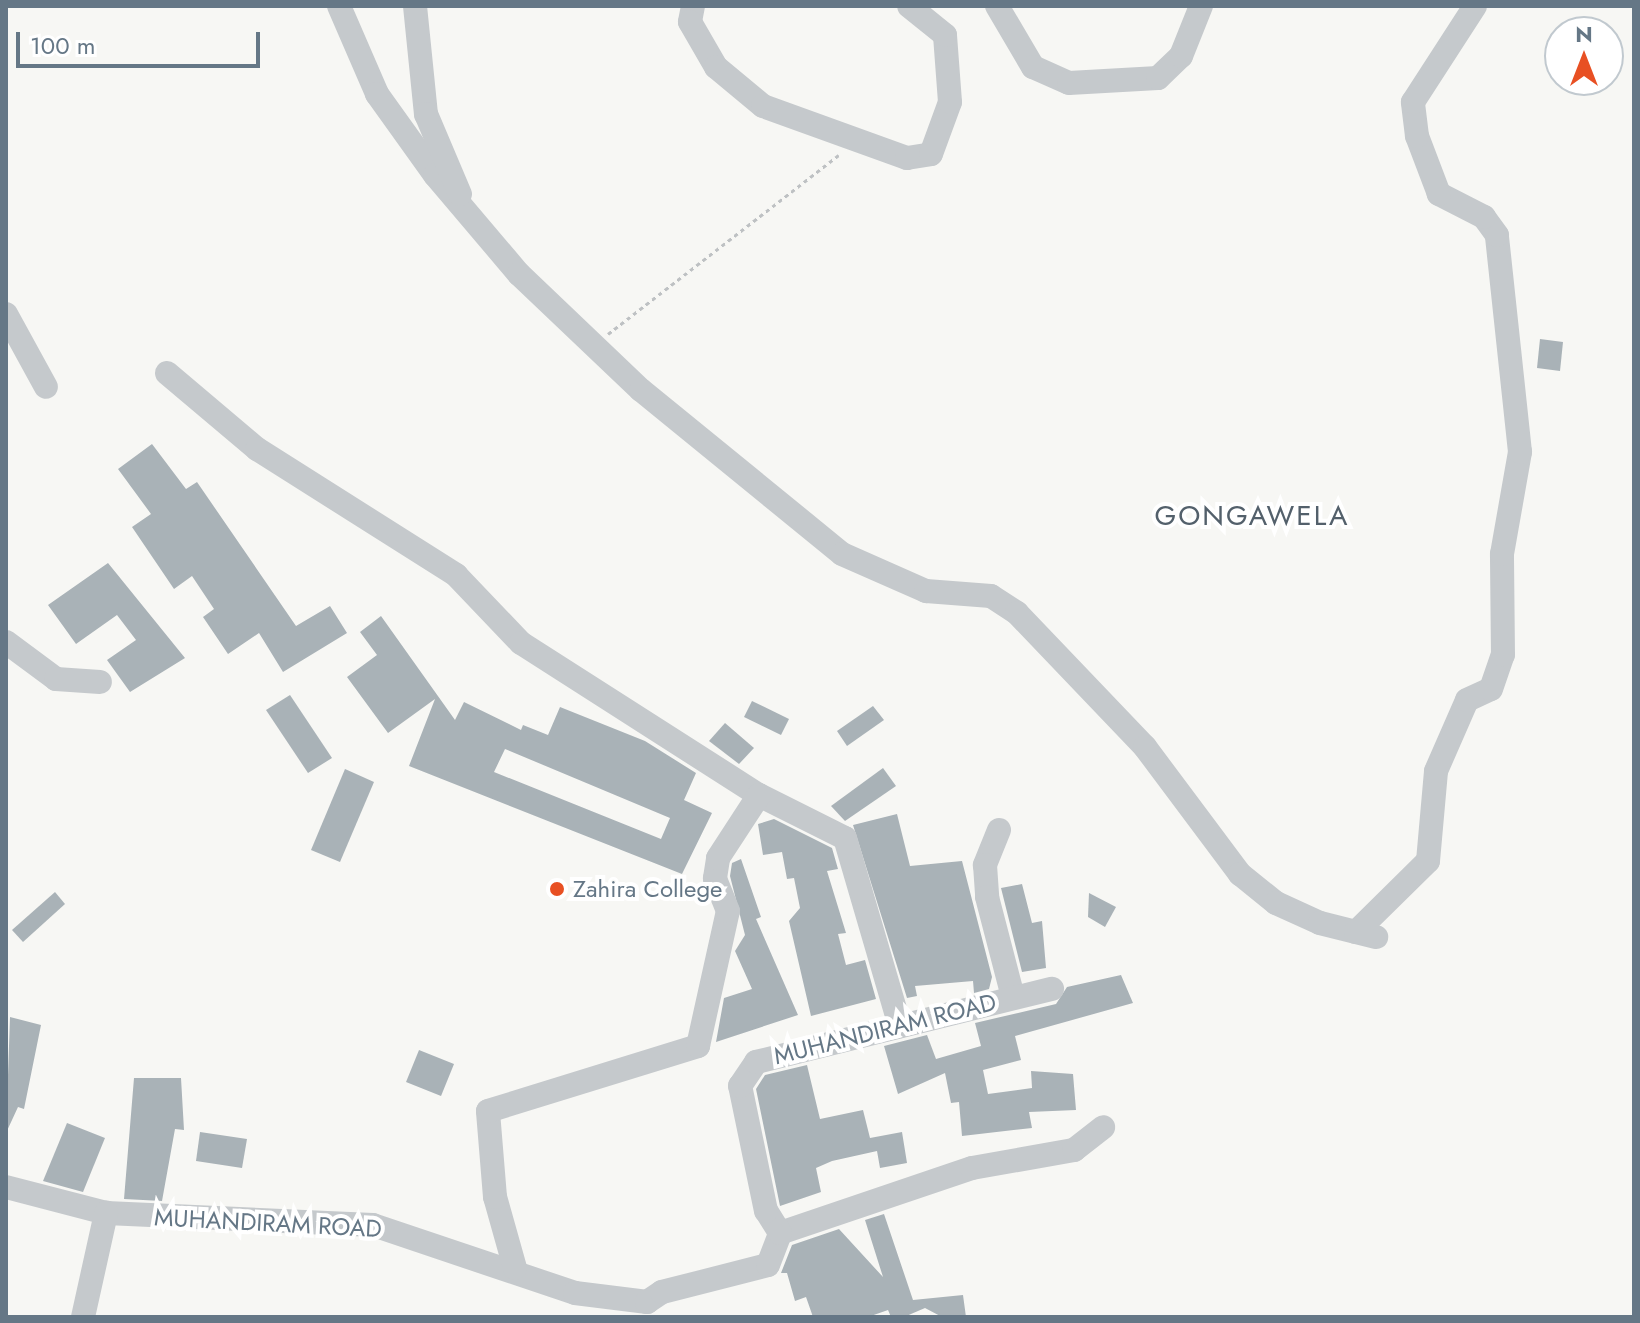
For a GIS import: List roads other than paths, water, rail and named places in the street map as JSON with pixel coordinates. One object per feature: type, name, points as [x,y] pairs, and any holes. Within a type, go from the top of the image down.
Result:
[{"type":"street","points":[[339,6],[377,94],[519,274],[594,345],[751,484],[842,554],[926,591],[991,596],[1017,613],[1145,747],[1240,874],[1276,903],[1366,935],[1428,861],[1436,771],[1467,700],[1491,689],[1503,655],[1502,554],[1520,452],[1497,235],[1484,217],[1439,194],[1417,136],[1413,102],[1475,6]]},
{"type":"street","points":[[415,6],[426,114],[467,211]]},
{"type":"street","points":[[693,6],[690,22],[716,67],[763,106],[907,158],[931,154],[950,102],[945,35],[909,6]]},
{"type":"street","points":[[997,6],[1033,67],[1069,83],[1158,78],[1181,56],[1201,6]]},
{"type":"street","points":[[6,314],[46,387]]},
{"type":"street","points":[[167,373],[257,449],[456,575],[521,643],[759,795],[845,838],[851,848],[900,1026]]},
{"type":"street","points":[[6,642],[56,679],[100,682]]},
{"type":"street","points":[[515,1268],[495,1197],[488,1111],[698,1046],[728,911],[715,878],[718,858],[759,795]]},
{"type":"street","points":[[999,830],[985,865],[987,897],[1013,997]]},
{"type":"street","name":"MUHANDIRAM ROAD","points":[[6,1187],[106,1213],[373,1225],[515,1268],[575,1293],[648,1309],[677,1287],[768,1265],[780,1233],[766,1211],[746,1120],[745,1074],[756,1062],[1052,989]]},
{"type":"street","points":[[780,1233],[972,1168],[1074,1150],[1103,1127]]},
{"type":"street","points":[[83,1317],[106,1213]]},
{"type":"place","name":"Zahira College","points":[[557,889]]},
{"type":"district","name":"GONGAWELA","points":[[1252,516]]}]
